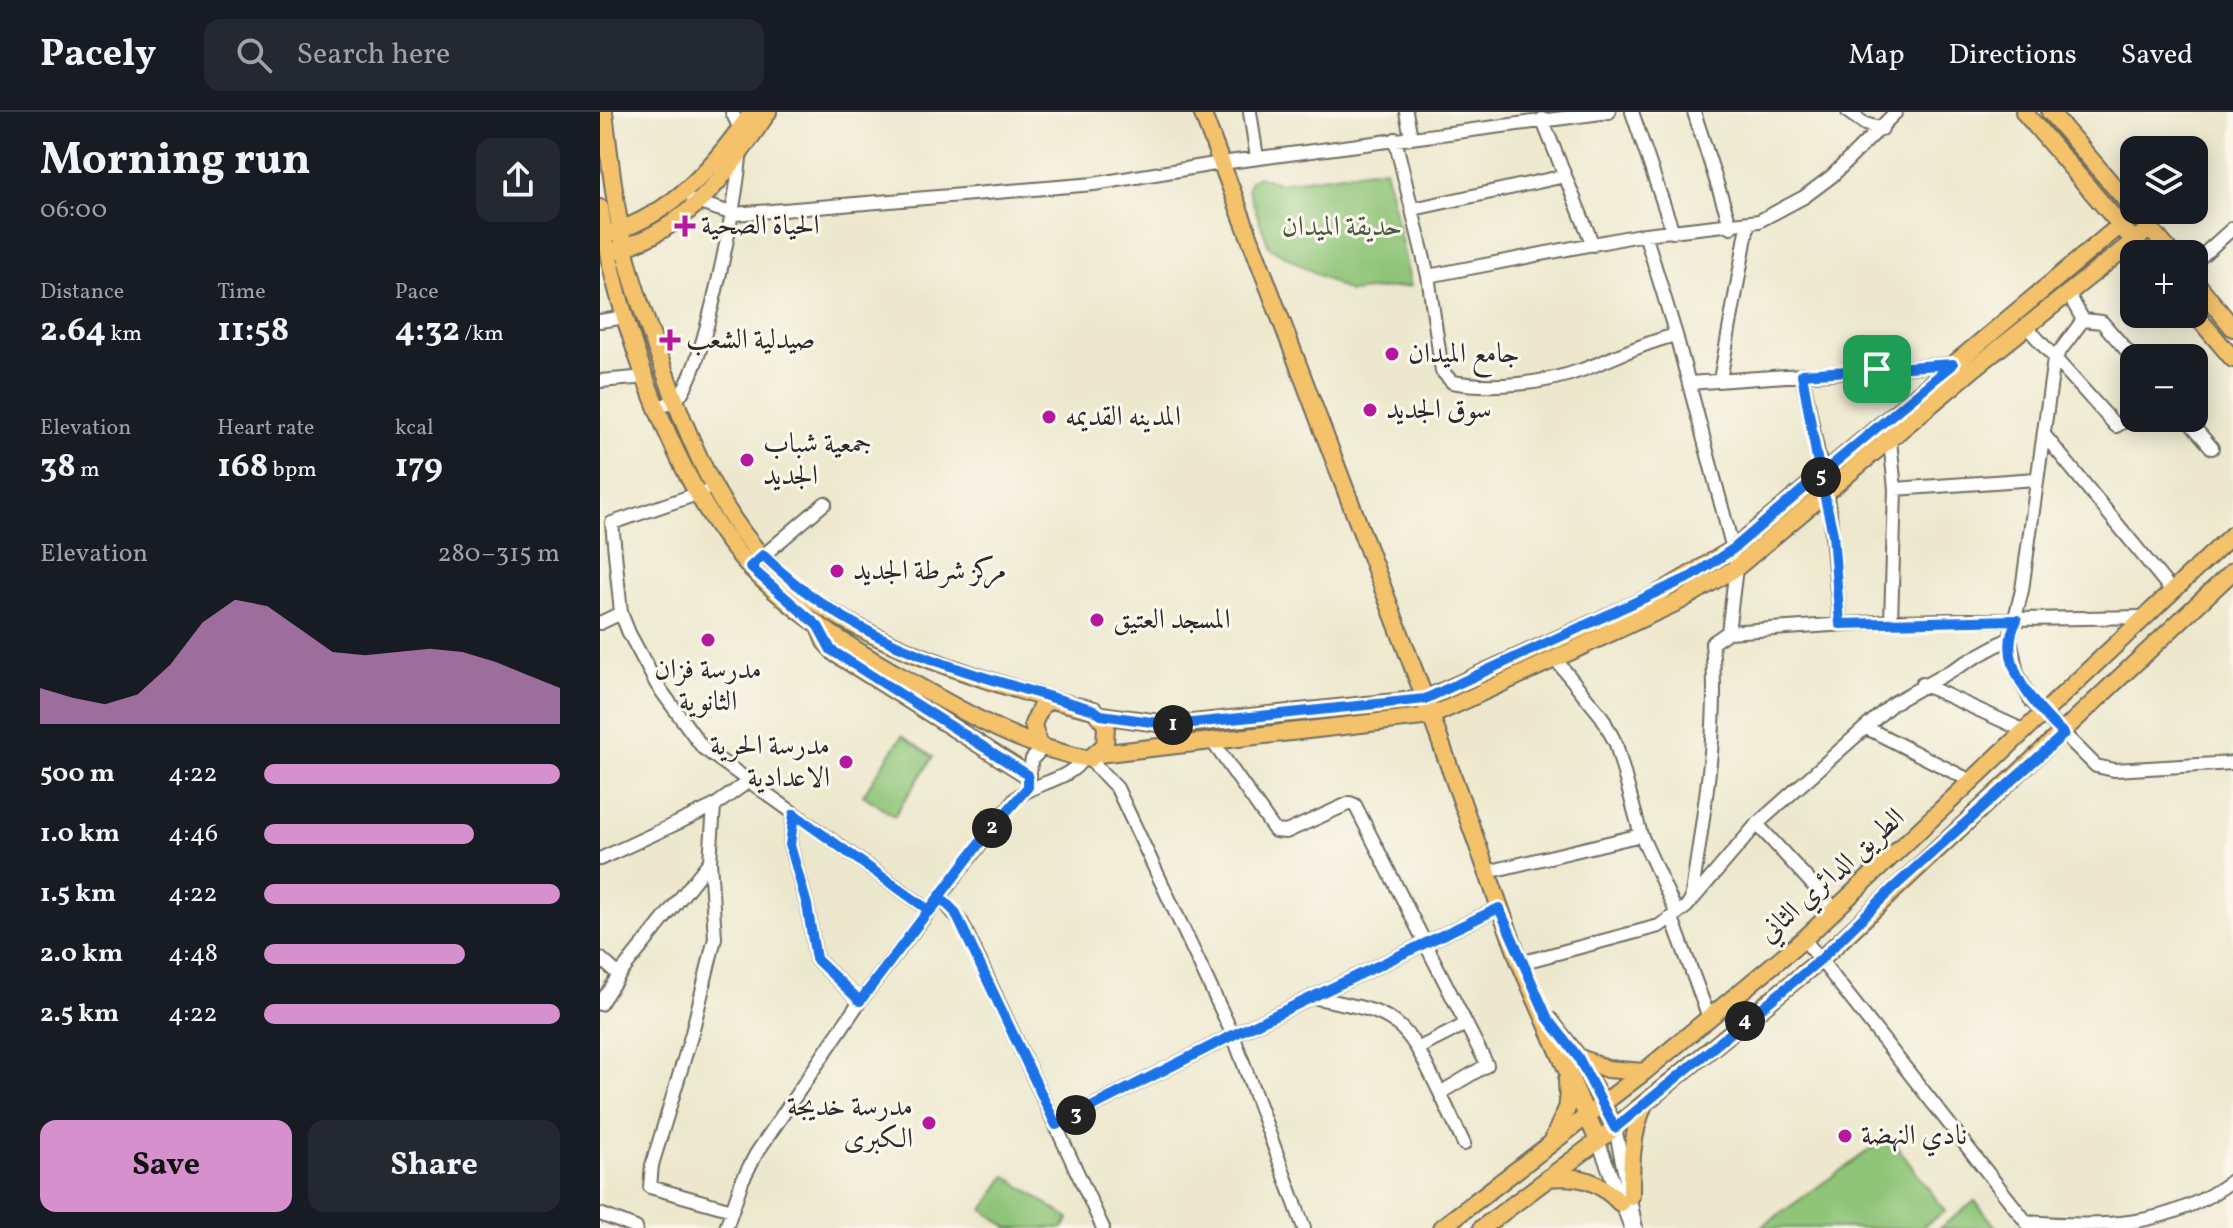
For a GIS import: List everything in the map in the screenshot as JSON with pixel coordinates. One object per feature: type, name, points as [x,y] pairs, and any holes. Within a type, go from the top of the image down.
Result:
[{"type":"main road","points":[[604,112],[624,247],[674,400],[713,488],[756,561],[875,637],[1051,700],[1094,710],[1101,715],[1173,725],[1425,699],[1654,596],[1733,549],[2121,226]]},
{"type":"main road","points":[[602,235],[620,230],[682,194],[718,160],[752,112]]},
{"type":"main road","points":[[604,253],[650,237],[698,204],[740,156],[768,112]]},
{"type":"main road","points":[[1202,112],[1425,699],[1520,963],[1572,1061],[1603,1103],[1615,1128]]},
{"type":"main road","points":[[2024,112],[2133,240]]},
{"type":"main road","points":[[2050,112],[2120,193]]},
{"type":"main road","points":[[600,208],[604,253],[658,408],[697,495],[818,626],[978,720],[1020,740],[1090,757],[1431,716],[1680,601],[1736,568],[2026,326],[2068,293],[2120,260]]},
{"type":"main road","points":[[2146,224],[2160,240]]},
{"type":"main road","points":[[2144,240],[2150,228]]},
{"type":"main road","points":[[2208,297],[2233,328]]},
{"type":"main road","points":[[2207,328],[2233,359]]},
{"type":"main road","name":"الطريق الدائري الثاني","points":[[1441,1228],[1644,1072],[1804,939],[2233,534]]},
{"type":"main road","name":"الطريق الدائري الثاني","points":[[1482,1228],[1615,1128],[1820,960],[1892,889],[2064,734],[2233,571]]},
{"type":"main road","points":[[818,626],[825,642],[836,654],[1028,781]]},
{"type":"main road","points":[[1040,746],[1033,724],[1036,713],[1051,700]]},
{"type":"main road","points":[[1090,757],[1107,735],[1101,715]]},
{"type":"main road","points":[[1572,1061],[1607,1069],[1644,1072]]},
{"type":"main road","points":[[1572,1061],[1587,1115],[1598,1141]]},
{"type":"main road","points":[[1552,1141],[1568,1106],[1572,1061]]},
{"type":"main road","points":[[1546,1178],[1573,1175],[1589,1179],[1626,1200],[1635,1128],[1645,1103]]},
{"type":"street","points":[[732,112],[740,129]]},
{"type":"street","points":[[1250,112],[1257,158]]},
{"type":"street","points":[[1406,112],[1411,137]]},
{"type":"street","points":[[682,194],[698,204],[734,214],[1094,184],[1221,163],[1609,112]]},
{"type":"street","points":[[1632,112],[1673,232]]},
{"type":"street","points":[[1848,112],[1865,124],[1882,129]]},
{"type":"street","points":[[1428,276],[1645,234],[1748,225],[1804,197],[1832,176],[1896,112]]},
{"type":"street","points":[[1699,113],[1731,227]]},
{"type":"street","points":[[1542,119],[1593,245]]},
{"type":"street","points":[[1395,139],[1428,276],[1442,371],[1452,382],[1490,383],[1557,377],[1585,369],[1631,347],[1676,335]]},
{"type":"street","points":[[658,408],[674,400],[685,386],[701,340],[734,214],[740,156]]},
{"type":"street","points":[[1413,209],[1565,176]]},
{"type":"street","points":[[1720,380],[1748,225]]},
{"type":"street","points":[[2208,250],[2233,228]]},
{"type":"street","points":[[1645,234],[1676,335],[1733,549],[1736,568],[1728,632]]},
{"type":"street","points":[[2068,293],[2083,320]]},
{"type":"street","points":[[600,321],[626,317]]},
{"type":"street","points":[[2083,320],[2102,322],[2121,344]]},
{"type":"street","points":[[2083,320],[2054,359],[2046,437],[2036,479],[2017,620],[2010,638],[2017,673],[2042,714],[2096,766],[2105,770],[2233,763]]},
{"type":"street","points":[[2026,326],[2116,426],[2120,424]]},
{"type":"street","points":[[1689,383],[1953,364]]},
{"type":"street","points":[[1802,374],[1838,571],[1840,624]]},
{"type":"street","points":[[600,381],[647,377]]},
{"type":"street","points":[[2198,432],[2212,448]]},
{"type":"street","points":[[2046,437],[2172,591]]},
{"type":"street","points":[[1890,441],[1895,489],[1891,621]]},
{"type":"street","points":[[1895,489],[2036,479]]},
{"type":"street","points":[[713,488],[606,525],[621,613],[638,653],[692,734],[712,756],[930,911]]},
{"type":"street","points":[[756,561],[825,503]]},
{"type":"street","points":[[600,623],[621,613]]},
{"type":"street","points":[[1691,901],[1714,742],[1716,699],[1712,643],[1728,632],[1891,621],[2144,617]]},
{"type":"street","points":[[1520,963],[1659,926],[1675,916],[1757,824],[1893,703],[1922,684],[2010,638]]},
{"type":"street","points":[[1556,660],[1602,717],[1616,744],[1641,835],[1675,916],[1709,1018]]},
{"type":"street","points":[[1922,684],[2025,731]]},
{"type":"street","points":[[1867,728],[1973,782]]},
{"type":"street","points":[[1212,741],[1275,831],[1286,832],[1350,803],[1355,805],[1487,1065],[1440,1093]]},
{"type":"street","points":[[726,1228],[756,1154],[860,1001],[1028,781],[1032,759],[1040,746]]},
{"type":"street","points":[[1028,781],[1072,770],[1090,757],[1121,796],[1233,1035],[1304,1228]]},
{"type":"street","points":[[600,859],[714,806],[749,781]]},
{"type":"street","points":[[714,806],[710,861],[715,938],[692,1033],[655,1153],[650,1187],[732,1210]]},
{"type":"street","points":[[794,814],[790,845],[807,905],[816,959],[860,1001]]},
{"type":"street","points":[[1757,824],[1836,910]]},
{"type":"street","points":[[1487,872],[1641,835]]},
{"type":"street","points":[[600,1004],[619,975],[710,861]]},
{"type":"street","points":[[941,898],[962,923],[1103,1228]]},
{"type":"street","points":[[1056,1125],[1233,1035],[1499,908]]},
{"type":"street","points":[[1804,939],[2028,1225],[2140,1224],[2192,1203],[2233,1180]]},
{"type":"street","points":[[600,958],[619,975]]},
{"type":"street","points":[[1312,997],[1390,1016],[1408,1032],[1419,1048],[1464,1144]]},
{"type":"street","points":[[1419,1048],[1466,1024]]},
{"type":"street","points":[[1615,1128],[1633,1228]]},
{"type":"street","points":[[1598,1141],[1626,1200]]},
{"type":"street","points":[[600,1214],[636,1228]]},
{"type":"green space","name":"حديقة الميدان","points":[[1385,168],[1411,286],[1349,292],[1269,247],[1248,189],[1250,181],[1258,176],[1278,183]]},
{"type":"green space","points":[[902,736],[933,757],[894,816],[863,795]]},
{"type":"green space","points":[[1889,1136],[1945,1211],[1921,1228],[1760,1228]]},
{"type":"green space","points":[[1006,1176],[1069,1219],[1063,1228],[1009,1228],[983,1210]]},
{"type":"green space","points":[[1975,1201],[1997,1228],[1940,1228]]},
{"type":"place","name":"الحياة الصحية","points":[[685,226]]},
{"type":"place","name":"صيدلية الشعب","points":[[670,340]]},
{"type":"place","name":"جامع الميدان","points":[[1392,354]]},
{"type":"place","name":"سوق الجديد","points":[[1370,410]]},
{"type":"place","name":"المدينه القديمه","points":[[1049,417]]},
{"type":"place","name":"جمعية شباب الجديد","points":[[747,460]]},
{"type":"place","name":"مركز شرطة الجديد","points":[[837,571]]},
{"type":"place","name":"المسجد العتيق","points":[[1097,620]]},
{"type":"place","name":"مدرسة فزان الثانوية","points":[[708,640]]},
{"type":"place","name":"مدرسة الحرية الاعدادية","points":[[846,762]]},
{"type":"place","name":"مدرسة خديجة الكبرى","points":[[929,1123]]},
{"type":"place","name":"نادي النهضة","points":[[1845,1136]]},
{"type":"route","points":[[1877,369],[1802,374],[1820,475],[1717,560],[1654,596],[1425,699],[1173,725],[1101,715],[1094,710],[1012,688],[875,637],[799,591],[763,555],[750,567],[818,626],[831,650],[999,760],[1028,775],[1028,787],[982,840],[941,898],[860,1001],[816,959],[807,905],[790,845],[794,814],[930,911],[941,898],[955,912],[1056,1125],[1233,1035],[1499,908],[1520,963],[1547,1017],[1578,1057],[1615,1128],[1820,960],[1892,889],[2064,734],[2031,701],[2017,673],[2010,638],[2017,620],[1840,624],[1838,571],[1830,513],[1820,475],[1953,364],[1877,369]]}]
